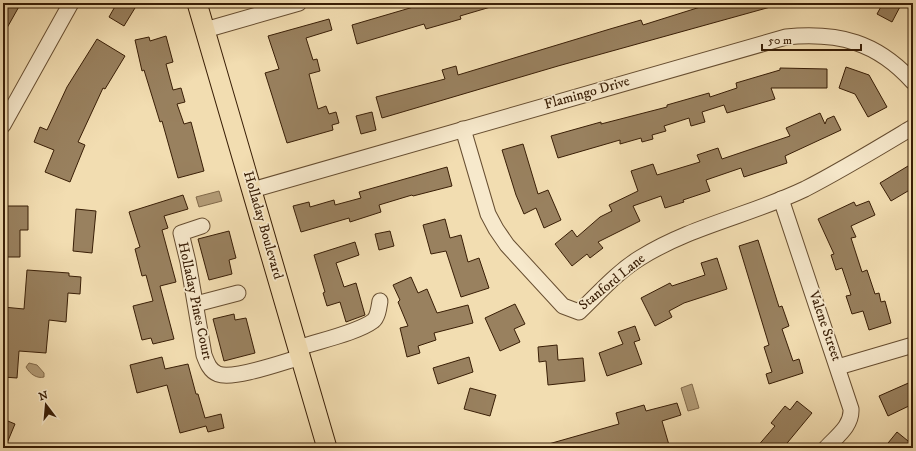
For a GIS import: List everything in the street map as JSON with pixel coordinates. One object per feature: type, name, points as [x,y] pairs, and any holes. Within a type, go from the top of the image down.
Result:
[{"type":"main road","name":"Holladay Boulevard","points":[[197,3],[327,448]]},
{"type":"street","points":[[3,125],[72,3]]},
{"type":"street","points":[[205,30],[299,3]]},
{"type":"street","name":"Flamingo Drive","points":[[252,190],[786,37],[813,34],[835,36],[857,43],[886,57],[901,69],[913,82]]},
{"type":"street","name":"Stanford Lane","points":[[463,129],[488,214],[496,229],[507,245],[563,306],[579,312],[613,279],[639,258],[691,232],[782,199],[804,189],[869,154],[913,127]]},
{"type":"street","name":"Valene Street","points":[[782,199],[850,402],[851,414],[847,425],[826,448]]},
{"type":"street","name":"Holladay Pines Court","points":[[202,226],[181,233],[196,304],[204,355],[209,368],[218,374],[231,376],[299,352],[373,321],[377,314],[380,301]]},
{"type":"street","points":[[196,304],[238,293]]},
{"type":"street","points":[[838,367],[913,345]]},
{"type":"shaded area","points":[[219,191],[222,201],[199,207],[196,197]]},
{"type":"shaded area","points":[[29,363],[37,365],[44,373],[44,377],[36,377],[32,374],[26,367]]},
{"type":"shaded area","points":[[692,384],[699,408],[688,411],[681,388]]},
{"type":"building","points":[[3,3],[21,3],[3,35]]},
{"type":"building","points":[[117,3],[138,3],[124,26],[109,17]]},
{"type":"building","points":[[427,3],[493,3],[494,6],[460,16],[461,19],[426,29],[424,24],[357,44],[352,25]]},
{"type":"building","points":[[713,3],[774,3],[774,6],[558,66],[382,118],[376,97],[445,79],[442,70],[456,66],[458,75],[641,20],[643,25]]},
{"type":"building","points":[[883,3],[902,3],[892,22],[877,14]]},
{"type":"building","points":[[329,19],[332,30],[306,38],[313,60],[317,59],[320,71],[309,74],[318,109],[326,106],[329,114],[336,112],[339,123],[332,125],[333,130],[287,143],[265,73],[279,69],[268,36]]},
{"type":"building","points":[[166,36],[173,62],[166,64],[173,90],[181,88],[185,102],[177,104],[184,124],[191,122],[204,171],[178,178],[162,121],[160,122],[144,70],[142,71],[135,40],[149,37],[150,41]]},
{"type":"building","points":[[97,39],[125,56],[105,89],[103,88],[78,142],[85,145],[70,182],[45,172],[54,150],[34,142],[40,127],[47,130],[67,87]]},
{"type":"building","points":[[846,67],[869,75],[887,107],[868,117],[855,94],[839,88]]},
{"type":"building","points":[[780,68],[827,69],[827,88],[771,88],[775,99],[727,113],[724,105],[702,112],[705,122],[691,126],[689,118],[664,126],[666,131],[652,135],[653,139],[642,142],[641,138],[620,144],[620,140],[558,158],[551,136],[601,122],[601,124],[667,107],[667,105],[709,93],[710,97],[737,88],[736,83],[780,70]]},
{"type":"building","points":[[372,112],[376,130],[361,134],[356,116]]},
{"type":"building","points":[[820,113],[825,124],[827,119],[834,116],[841,130],[785,156],[787,163],[744,177],[741,168],[706,180],[710,191],[665,208],[661,196],[633,206],[640,221],[598,242],[603,248],[590,258],[587,254],[572,266],[555,244],[572,230],[577,237],[600,217],[612,211],[609,205],[638,191],[631,171],[653,164],[657,175],[700,162],[697,155],[718,148],[722,159],[790,136],[786,128]]},
{"type":"building","points":[[523,144],[538,194],[548,190],[561,220],[544,228],[536,208],[524,214],[516,195],[502,150]]},
{"type":"building","points":[[913,163],[913,188],[891,201],[880,183]]},
{"type":"building","points":[[447,167],[452,186],[412,195],[379,205],[381,212],[350,222],[349,218],[301,232],[293,206],[309,202],[310,207],[334,200],[335,205],[361,198],[359,192]]},
{"type":"building","points":[[183,195],[188,209],[164,216],[168,228],[162,230],[176,282],[160,286],[174,339],[153,344],[151,338],[142,340],[133,306],[153,301],[146,275],[142,276],[135,249],[140,247],[129,212]]},
{"type":"building","points":[[869,201],[875,215],[851,226],[856,237],[851,238],[862,272],[867,270],[875,294],[879,293],[881,302],[885,301],[891,323],[869,330],[863,311],[852,314],[846,296],[851,295],[842,268],[836,270],[831,255],[834,254],[818,219],[854,202],[856,206]]},
{"type":"building","points":[[5,206],[28,206],[28,230],[20,230],[20,257],[3,257],[3,208],[5,208]]},
{"type":"building","points":[[76,209],[96,211],[92,253],[73,251]]},
{"type":"building","points":[[445,219],[450,238],[461,235],[468,262],[479,258],[489,288],[461,297],[446,251],[431,254],[423,225]]},
{"type":"building","points":[[229,231],[236,258],[229,260],[232,274],[209,280],[198,239]]},
{"type":"building","points":[[390,231],[394,246],[379,250],[375,234]]},
{"type":"building","points":[[758,240],[779,307],[782,306],[789,326],[782,329],[793,361],[799,359],[803,373],[769,384],[766,374],[772,372],[764,347],[769,345],[739,246]]},
{"type":"building","points":[[355,242],[359,255],[336,263],[344,287],[356,283],[365,315],[346,322],[340,302],[327,306],[323,293],[325,292],[314,255]]},
{"type":"building","points":[[717,258],[727,289],[684,303],[669,311],[672,317],[655,326],[641,298],[670,283],[672,286],[705,275],[701,263]]},
{"type":"building","points":[[27,270],[69,273],[69,276],[81,277],[80,294],[68,293],[66,322],[49,320],[46,353],[19,351],[17,378],[3,377],[3,307],[24,309]]},
{"type":"building","points":[[411,277],[418,293],[427,289],[437,313],[468,305],[473,323],[434,333],[436,340],[418,346],[420,353],[407,357],[400,328],[408,326],[398,302],[400,300],[393,285]]},
{"type":"building","points":[[515,304],[525,324],[514,329],[520,342],[500,351],[485,318]]},
{"type":"building","points":[[234,314],[235,320],[246,318],[255,353],[224,361],[213,319]]},
{"type":"building","points":[[635,326],[640,340],[634,342],[642,364],[607,376],[599,353],[623,344],[618,332]]},
{"type":"building","points":[[557,345],[558,360],[583,358],[585,381],[548,385],[546,361],[539,362],[538,347]]},
{"type":"building","points":[[162,357],[165,369],[188,364],[196,394],[198,394],[205,418],[221,414],[224,428],[208,432],[206,426],[180,433],[167,385],[137,393],[130,365]]},
{"type":"building","points":[[469,357],[473,372],[438,384],[433,368]]},
{"type":"building","points":[[913,381],[913,404],[888,416],[879,396]]},
{"type":"building","points":[[470,388],[496,395],[490,416],[464,409]]},
{"type":"building","points":[[797,401],[812,413],[783,448],[756,448],[775,426],[771,423],[785,406],[790,410]]},
{"type":"building","points":[[677,403],[681,415],[662,421],[669,445],[657,448],[545,448],[545,445],[619,424],[616,413],[644,405],[646,411]]},
{"type":"building","points":[[3,419],[15,424],[5,448],[3,448]]},
{"type":"building","points":[[897,432],[913,445],[913,448],[884,448]]}]
